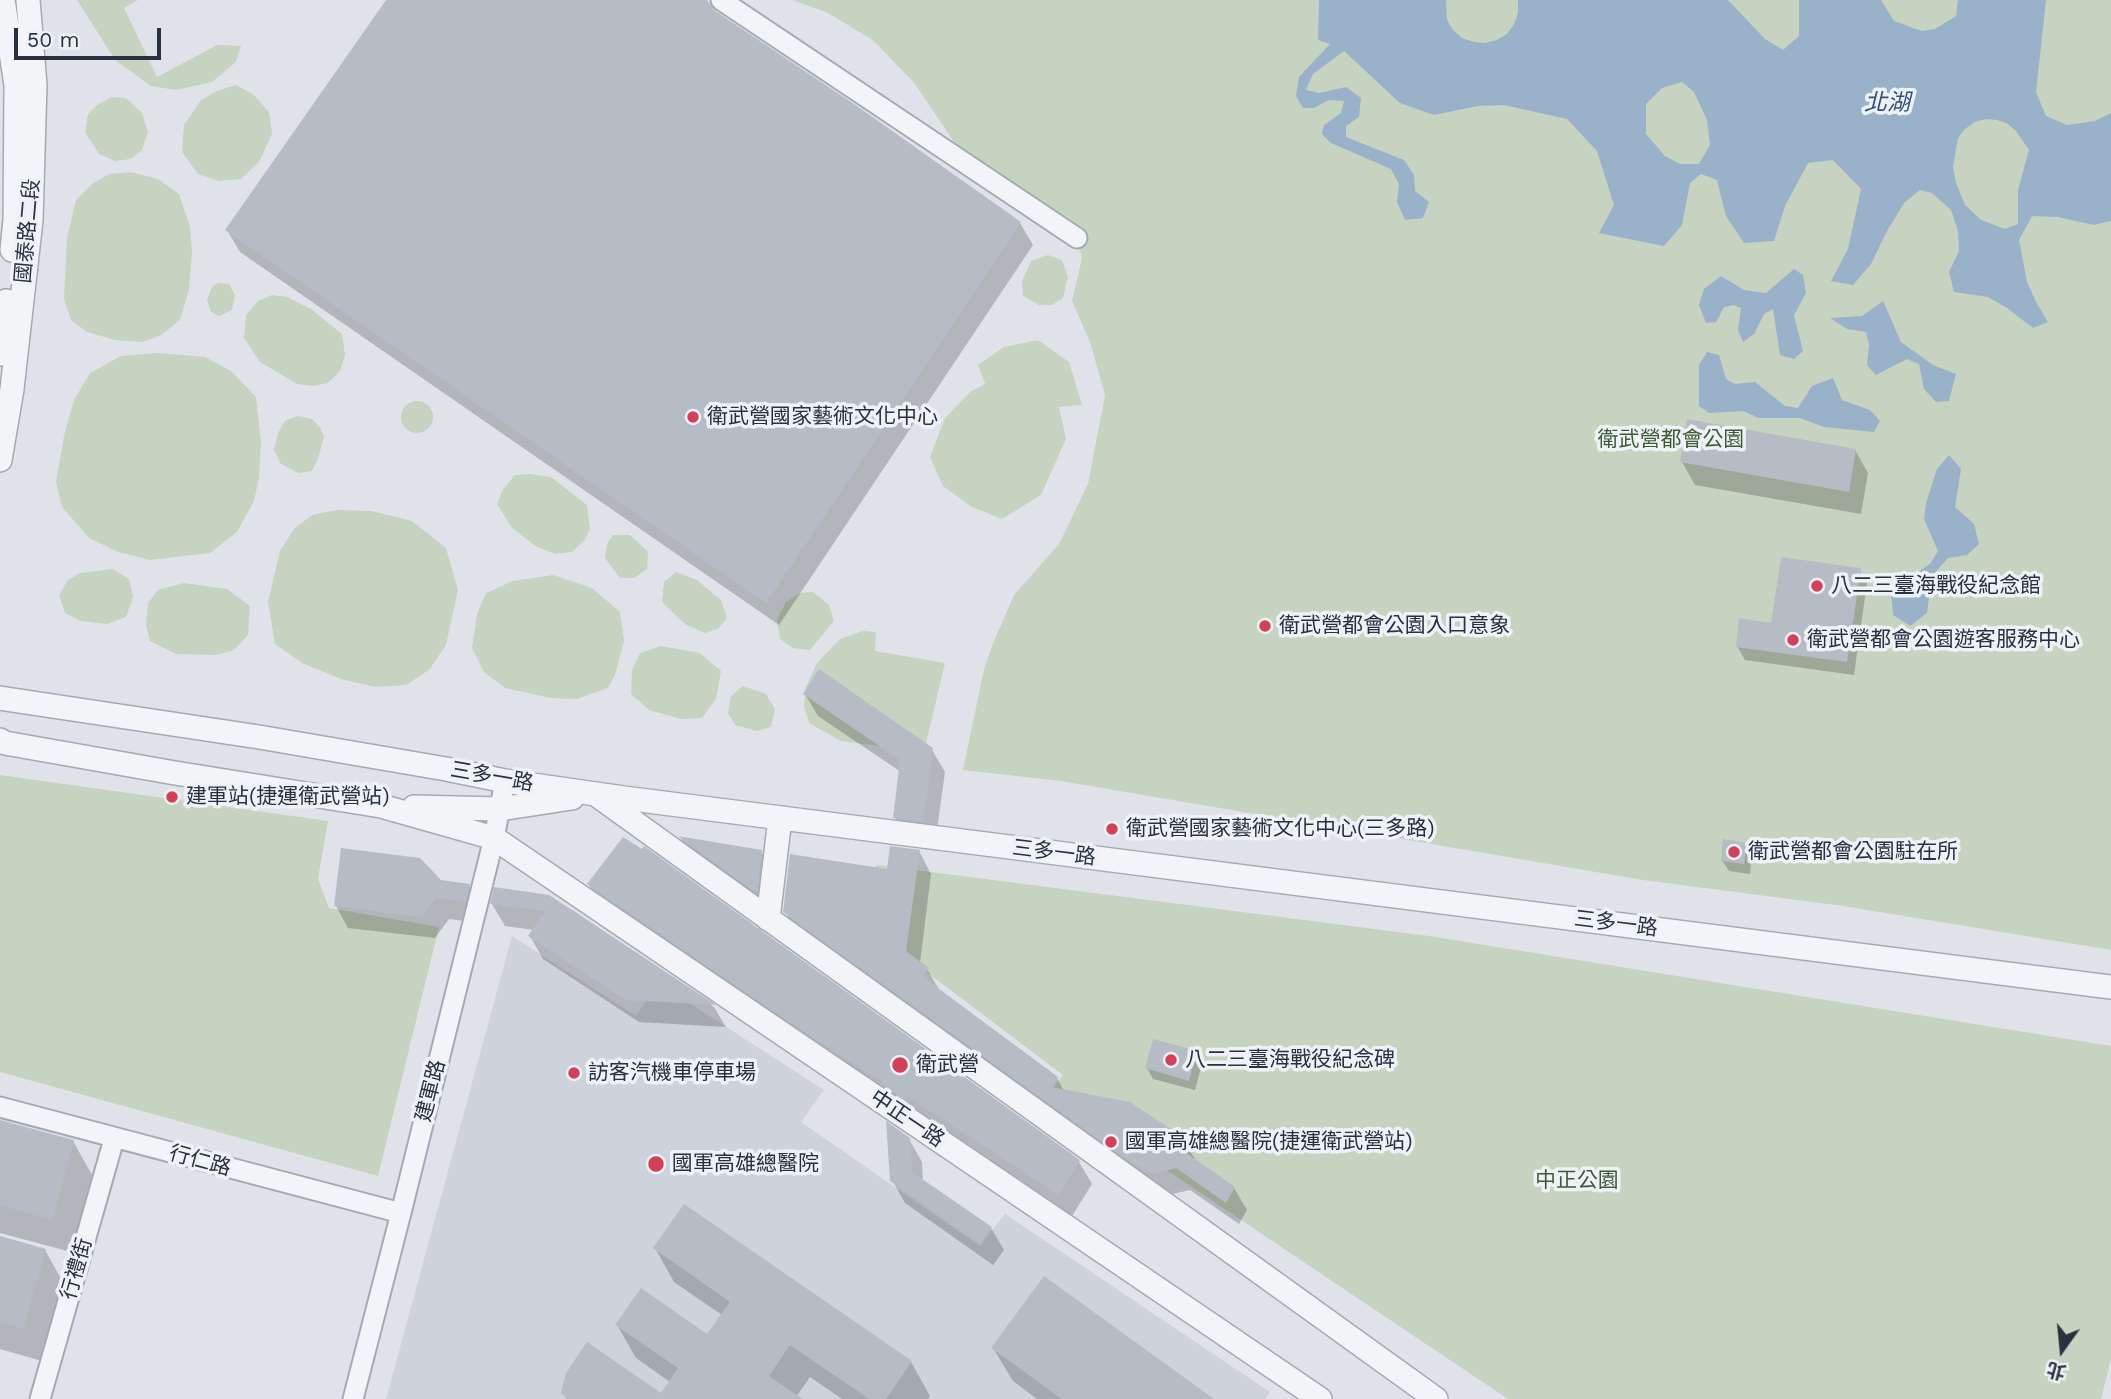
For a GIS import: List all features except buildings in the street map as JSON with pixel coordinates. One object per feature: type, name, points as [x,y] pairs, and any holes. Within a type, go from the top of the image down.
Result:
[{"type":"street","name":"國泰路二段","points":[[0,354],[15,220],[16,85],[4,0]]},
{"type":"street","name":"國泰路二段","points":[[0,460],[12,389],[31,220],[35,85],[28,0]]},
{"type":"street","points":[[721,0],[1077,238]]},
{"type":"street","name":"三多一路","points":[[0,698],[596,794],[2111,987]]},
{"type":"street","points":[[0,740],[162,771],[381,806],[494,838]]},
{"type":"street","name":"建軍路","points":[[353,1399],[494,838],[505,781]]},
{"type":"street","points":[[381,806],[500,809],[596,794],[1436,1399]]},
{"type":"street","points":[[768,919],[780,818]]},
{"type":"street","name":"中正一路","points":[[494,838],[1320,1399]]},
{"type":"street","name":"行仁路","points":[[0,1107],[401,1213]]},
{"type":"street","name":"行禮街","points":[[40,1399],[114,1139]]},
{"type":"shaded area","name":"國軍高雄總醫院","points":[[512,936],[636,1016],[658,983],[824,1090],[801,1122],[980,1246],[1005,1214],[1270,1392],[1265,1399],[386,1399]]},
{"type":"green space","points":[[77,0],[138,0],[124,8],[157,77],[217,45],[241,46],[236,62],[212,82],[176,90],[151,86],[115,60]]},
{"type":"green space","name":"衛武營都會公園","points":[[792,0],[2111,0],[2111,950],[1843,906],[1643,880],[1061,781],[963,770],[984,669],[1014,595],[1059,544],[1088,484],[1105,395],[1090,342],[1072,301],[1082,258],[1073,221],[985,172],[956,145],[915,84],[874,41],[828,13]]},
{"type":"green space","points":[[236,85],[253,94],[269,112],[272,134],[259,162],[241,179],[219,181],[198,174],[182,152],[184,125],[201,100]]},
{"type":"green space","points":[[112,97],[126,98],[142,113],[148,132],[142,150],[131,159],[115,161],[99,154],[85,132],[88,114],[97,105]]},
{"type":"green space","points":[[131,172],[158,179],[179,194],[190,227],[192,252],[189,290],[180,320],[161,335],[143,342],[115,340],[87,332],[71,320],[64,299],[67,238],[76,200],[92,184],[109,174]]},
{"type":"green space","points":[[1048,255],[1062,260],[1068,277],[1063,298],[1052,305],[1039,305],[1023,296],[1022,281],[1031,261]]},
{"type":"green space","points":[[218,283],[229,284],[235,295],[232,310],[219,316],[211,312],[207,300],[212,287]]},
{"type":"green space","points":[[272,295],[287,297],[311,309],[342,334],[345,355],[340,371],[328,383],[312,386],[297,384],[260,362],[244,338],[246,315],[258,301]]},
{"type":"green space","points":[[1038,340],[1069,362],[1082,405],[1059,407],[1066,439],[1041,495],[1002,519],[972,507],[943,486],[930,457],[945,418],[970,392],[985,384],[978,365],[1004,347]]},
{"type":"green space","points":[[157,353],[205,357],[231,371],[256,397],[261,442],[259,478],[254,501],[237,532],[210,553],[150,560],[118,552],[89,538],[62,507],[56,482],[74,400],[90,373],[121,356]]},
{"type":"green space","points":[[417,401],[428,406],[433,417],[428,428],[417,433],[406,428],[401,417],[406,406]]},
{"type":"green space","points":[[298,416],[312,419],[320,427],[324,437],[312,471],[298,473],[281,464],[274,450],[278,433],[285,421]]},
{"type":"green space","points":[[515,475],[551,477],[587,505],[590,529],[584,541],[572,552],[555,554],[537,547],[512,528],[497,504],[503,489]]},
{"type":"green space","points":[[337,510],[372,511],[412,521],[446,548],[458,590],[446,645],[429,670],[406,685],[375,687],[341,679],[304,664],[275,644],[268,602],[280,551],[294,529],[312,515]]},
{"type":"green space","points":[[613,535],[630,535],[648,552],[647,569],[634,578],[620,578],[605,558],[607,544]]},
{"type":"green space","points":[[113,569],[129,579],[133,597],[126,617],[107,624],[81,621],[65,613],[59,595],[68,580],[80,573]]},
{"type":"green space","points":[[676,572],[697,580],[721,600],[727,618],[718,629],[705,633],[685,624],[662,602],[664,582]]},
{"type":"green space","points":[[553,575],[592,588],[620,612],[624,641],[615,675],[608,688],[577,699],[551,698],[505,688],[484,672],[472,648],[477,614],[486,593],[513,581]]},
{"type":"green space","points":[[184,583],[227,589],[250,606],[248,635],[234,650],[216,655],[176,654],[150,641],[146,625],[148,603],[158,590]]},
{"type":"green space","points":[[813,592],[829,605],[834,621],[810,650],[793,648],[780,639],[777,619],[786,602],[800,593]]},
{"type":"green space","points":[[863,631],[876,632],[875,651],[945,663],[924,752],[841,741],[809,723],[804,706],[806,687],[817,663],[840,639]]},
{"type":"green space","points":[[661,646],[700,653],[721,671],[716,699],[702,718],[681,719],[649,710],[631,694],[632,670],[640,653]]},
{"type":"green space","points":[[743,686],[766,694],[775,709],[771,727],[757,731],[735,725],[728,713],[731,696]]},
{"type":"green space","points":[[0,775],[328,821],[318,879],[329,908],[439,927],[378,1176],[0,1072]]},
{"type":"green space","name":"中正公園","points":[[876,865],[1429,936],[2111,1046],[2111,1359],[2101,1399],[1508,1399],[1050,1092],[1063,1075],[900,952],[867,918]]},
{"type":"water","name":"北湖","points":[[1319,0],[1446,0],[1447,20],[1453,30],[1462,38],[1485,43],[1507,34],[1518,13],[1518,0],[1728,0],[1765,39],[1783,50],[1799,36],[1799,0],[1881,0],[1894,21],[1922,31],[1935,29],[1956,16],[1958,0],[2046,0],[2036,92],[2046,116],[2067,125],[2095,121],[2111,113],[2111,221],[2094,225],[2058,217],[2032,216],[2019,240],[2027,282],[2048,322],[2033,328],[1988,297],[1954,292],[1949,272],[1959,251],[1958,231],[1951,210],[1932,193],[1920,190],[1904,203],[1871,264],[1853,285],[1831,281],[1848,249],[1861,189],[1833,160],[1808,163],[1785,206],[1774,241],[1744,243],[1726,216],[1717,180],[1701,174],[1690,183],[1682,225],[1664,246],[1599,233],[1614,205],[1597,151],[1567,119],[1504,105],[1478,106],[1434,115],[1400,103],[1344,51],[1313,74],[1306,90],[1319,93],[1346,87],[1361,98],[1359,117],[1346,126],[1346,137],[1404,160],[1414,175],[1415,191],[1429,202],[1423,218],[1405,220],[1397,202],[1399,184],[1391,169],[1331,143],[1322,134],[1324,125],[1341,113],[1344,101],[1329,100],[1314,108],[1303,108],[1296,96],[1299,77],[1330,44],[1318,40]],"holes":[[[1682,82],[1694,92],[1707,120],[1710,145],[1699,164],[1680,164],[1665,156],[1646,134],[1646,104],[1662,88]],[[1986,119],[2008,124],[2029,150],[2018,190],[2018,224],[2005,229],[1981,220],[1965,205],[1953,167],[1958,138],[1975,122]]]},
{"type":"water","points":[[1794,269],[1803,275],[1806,293],[1794,315],[1803,351],[1794,359],[1780,355],[1773,309],[1764,314],[1754,334],[1743,342],[1738,330],[1741,308],[1734,305],[1724,307],[1716,322],[1706,323],[1699,305],[1704,289],[1721,276],[1744,290],[1766,293]]},
{"type":"water","points":[[1883,301],[1901,342],[1933,365],[1956,374],[1949,401],[1936,402],[1924,389],[1919,364],[1907,359],[1876,375],[1867,365],[1869,345],[1866,332],[1847,329],[1830,318],[1862,316]]},
{"type":"water","points":[[1707,352],[1719,355],[1726,379],[1735,384],[1755,382],[1785,406],[1798,408],[1812,386],[1833,378],[1842,400],[1870,410],[1880,421],[1874,432],[1824,427],[1800,418],[1759,418],[1743,411],[1709,413],[1699,406],[1699,365]]},
{"type":"water","points":[[1949,455],[1961,469],[1955,507],[1974,524],[1979,544],[1967,555],[1948,558],[1932,576],[1927,613],[1910,626],[1893,615],[1891,590],[1930,564],[1938,551],[1924,519],[1937,469]]},
{"type":"place","name":"衛武營國家藝術文化中心","points":[[693,417]]},
{"type":"place","name":"八二三臺海戰役紀念館","points":[[1817,586]]},
{"type":"place","name":"衛武營都會公園入口意象","points":[[1265,626]]},
{"type":"place","name":"衛武營都會公園遊客服務中心","points":[[1793,640]]},
{"type":"place","name":"建軍站(捷運衛武營站)","points":[[172,797]]},
{"type":"place","name":"衛武營國家藝術文化中心(三多路)","points":[[1112,829]]},
{"type":"place","name":"衛武營都會公園駐在所","points":[[1734,852]]},
{"type":"place","name":"八二三臺海戰役紀念碑","points":[[1171,1060]]},
{"type":"place","name":"衛武營","points":[[900,1065]]},
{"type":"place","name":"訪客汽機車停車場","points":[[574,1073]]},
{"type":"place","name":"國軍高雄總醫院(捷運衛武營站)","points":[[1111,1142]]},
{"type":"place","name":"國軍高雄總醫院","points":[[656,1164]]}]
